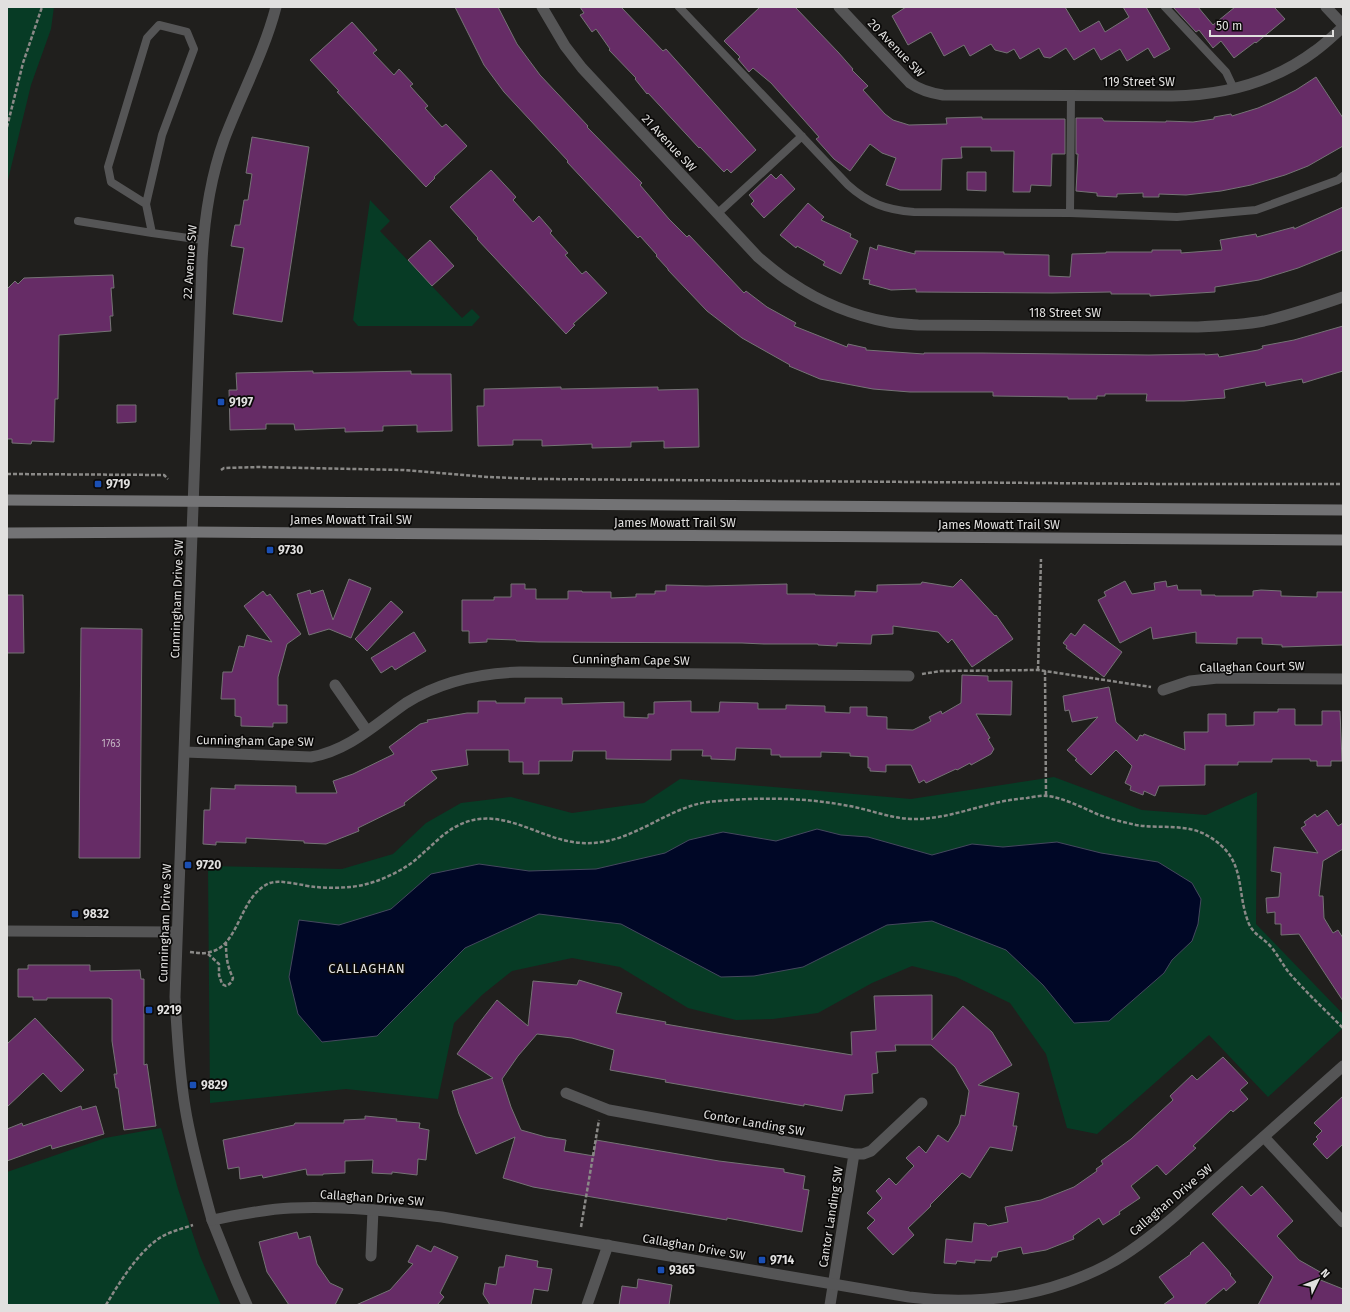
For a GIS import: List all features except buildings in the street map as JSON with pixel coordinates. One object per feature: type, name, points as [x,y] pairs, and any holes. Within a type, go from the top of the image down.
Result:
[{"type":"main road","name":"James Mowatt Trail SW","points":[[7,500],[193,500],[512,504],[1343,510]]},
{"type":"main road","name":"James Mowatt Trail SW","points":[[7,533],[192,532],[1343,540]]},
{"type":"street","name":"22 Avenue SW","points":[[192,532],[203,240],[209,194],[220,153],[259,56],[276,7]]},
{"type":"street","name":"21 Avenue SW","points":[[542,7],[565,46],[582,68],[758,257],[791,283]]},
{"type":"street","name":"20 Avenue SW","points":[[839,7],[902,76],[918,88]]},
{"type":"street","points":[[1326,7],[1343,26]]},
{"type":"street","name":"119 Street SW","points":[[918,88],[933,94],[943,95],[1198,95],[1234,89],[1274,75],[1315,52],[1343,26]]},
{"type":"street","name":"118 Street SW","points":[[791,283],[830,303],[868,318],[918,325],[1197,327],[1231,325],[1263,321],[1303,311],[1343,297]]},
{"type":"street","name":"Cunningham Drive SW","points":[[192,532],[175,997],[181,1075],[192,1141],[212,1220],[247,1305]]},
{"type":"street","name":"Cunningham Cape SW","points":[[185,752],[311,757],[325,755],[357,739],[407,703],[429,691],[462,679],[499,673],[536,672],[909,676]]},
{"type":"street","name":"Callaghan Court SW","points":[[1163,690],[1190,681],[1218,678],[1343,679]]},
{"type":"street","points":[[336,685],[367,731]]},
{"type":"street","points":[[7,931],[177,932]]},
{"type":"street","name":"Callaghan Drive SW","points":[[212,1220],[274,1209],[325,1207],[373,1210],[442,1217],[833,1285],[932,1300],[961,1301],[1021,1295],[1059,1286],[1109,1264],[1152,1235],[1343,1066]]},
{"type":"street","name":"Contor Landing SW","points":[[566,1093],[601,1108],[854,1154],[863,1154],[871,1150],[922,1103]]},
{"type":"street","points":[[1264,1136],[1343,1222]]},
{"type":"street","name":"Cantor Landing SW","points":[[830,1305],[854,1154]]},
{"type":"street","points":[[371,1256],[373,1210]]},
{"type":"street","points":[[587,1305],[608,1246]]},
{"type":"lane","points":[[679,7],[848,185],[858,194],[881,206],[895,211],[1070,213],[1177,217],[1256,210],[1338,180],[1343,176]]},
{"type":"lane","points":[[1164,7],[1226,72],[1234,89]]},
{"type":"lane","points":[[146,204],[111,182],[108,167],[147,38],[159,25],[187,32],[194,49],[162,135],[146,204],[152,233]]},
{"type":"lane","points":[[1070,213],[1071,95]]},
{"type":"lane","points":[[717,214],[802,136]]},
{"type":"lane","points":[[78,221],[203,240]]},
{"type":"path","points":[[7,127],[23,62],[42,7]]},
{"type":"path","points":[[221,470],[224,468],[260,467],[403,470],[487,477],[541,479],[1343,484]]},
{"type":"path","points":[[7,474],[164,475],[168,479]]},
{"type":"path","points":[[1038,670],[1041,559]]},
{"type":"path","points":[[909,676],[941,671],[1038,670],[1163,690]]},
{"type":"path","points":[[1046,671],[1046,796]]},
{"type":"path","points":[[190,952],[207,954],[221,949],[226,943],[250,899],[270,883],[279,882],[318,887],[351,887],[379,880],[402,869],[420,856],[438,839],[460,824],[477,820],[507,820],[559,839],[583,843],[608,841],[629,835],[683,809],[704,803],[772,799],[813,801],[850,806],[895,818],[916,819],[938,818],[1004,800],[1046,796],[1072,803],[1102,816],[1122,822],[1142,826],[1197,830],[1222,846],[1230,856],[1237,870],[1245,912],[1252,930],[1270,945],[1292,976],[1343,1028]]},
{"type":"path","points":[[207,954],[219,964],[219,975],[222,984],[226,986],[232,981],[233,978],[226,961],[226,943]]},
{"type":"path","points":[[579,1240],[601,1108]]},
{"type":"path","points":[[106,1305],[127,1274],[152,1244],[163,1237],[192,1225]]},
{"type":"green space","points":[[7,7],[54,7],[51,29],[31,85],[7,184]]},
{"type":"green space","points":[[370,200],[390,221],[380,231],[462,318],[472,309],[480,317],[472,326],[358,326],[353,320]]},
{"type":"green space","points":[[1054,777],[1142,810],[1206,815],[1257,792],[1256,924],[1343,1014],[1343,1028],[1268,1097],[1209,1035],[1097,1134],[1067,1128],[1046,1054],[1010,1003],[956,977],[912,966],[872,983],[818,1013],[773,1019],[736,1020],[688,1008],[620,967],[572,958],[512,971],[482,995],[454,1023],[438,1099],[346,1089],[210,1103],[208,866],[342,869],[393,854],[426,823],[461,803],[511,797],[572,813],[644,803],[680,779],[911,799]]},
{"type":"green space","points":[[161,1128],[178,1189],[200,1256],[221,1305],[7,1305],[7,1172],[105,1138]]},
{"type":"water","points":[[817,829],[841,835],[868,837],[932,855],[972,844],[1003,847],[1057,842],[1101,853],[1158,862],[1192,883],[1201,899],[1198,924],[1192,941],[1172,960],[1164,973],[1109,1021],[1074,1023],[1043,985],[1006,950],[932,921],[887,925],[803,967],[754,976],[721,977],[621,924],[539,914],[465,948],[377,1036],[322,1042],[298,1014],[289,977],[299,920],[339,925],[391,909],[431,874],[479,864],[529,871],[596,869],[665,853],[689,840],[723,832],[776,841]]},
{"type":"place","name":"9197","points":[[221,402]]},
{"type":"place","name":"9719","points":[[98,484]]},
{"type":"place","name":"9730","points":[[270,550]]},
{"type":"place","name":"9720","points":[[188,865]]},
{"type":"place","name":"9832","points":[[75,914]]},
{"type":"place","name":"9219","points":[[149,1010]]},
{"type":"place","name":"9829","points":[[193,1085]]},
{"type":"place","name":"9714","points":[[762,1260]]},
{"type":"place","name":"9365","points":[[661,1270]]},
{"type":"district","name":"CALLAGHAN","points":[[367,968]]}]
